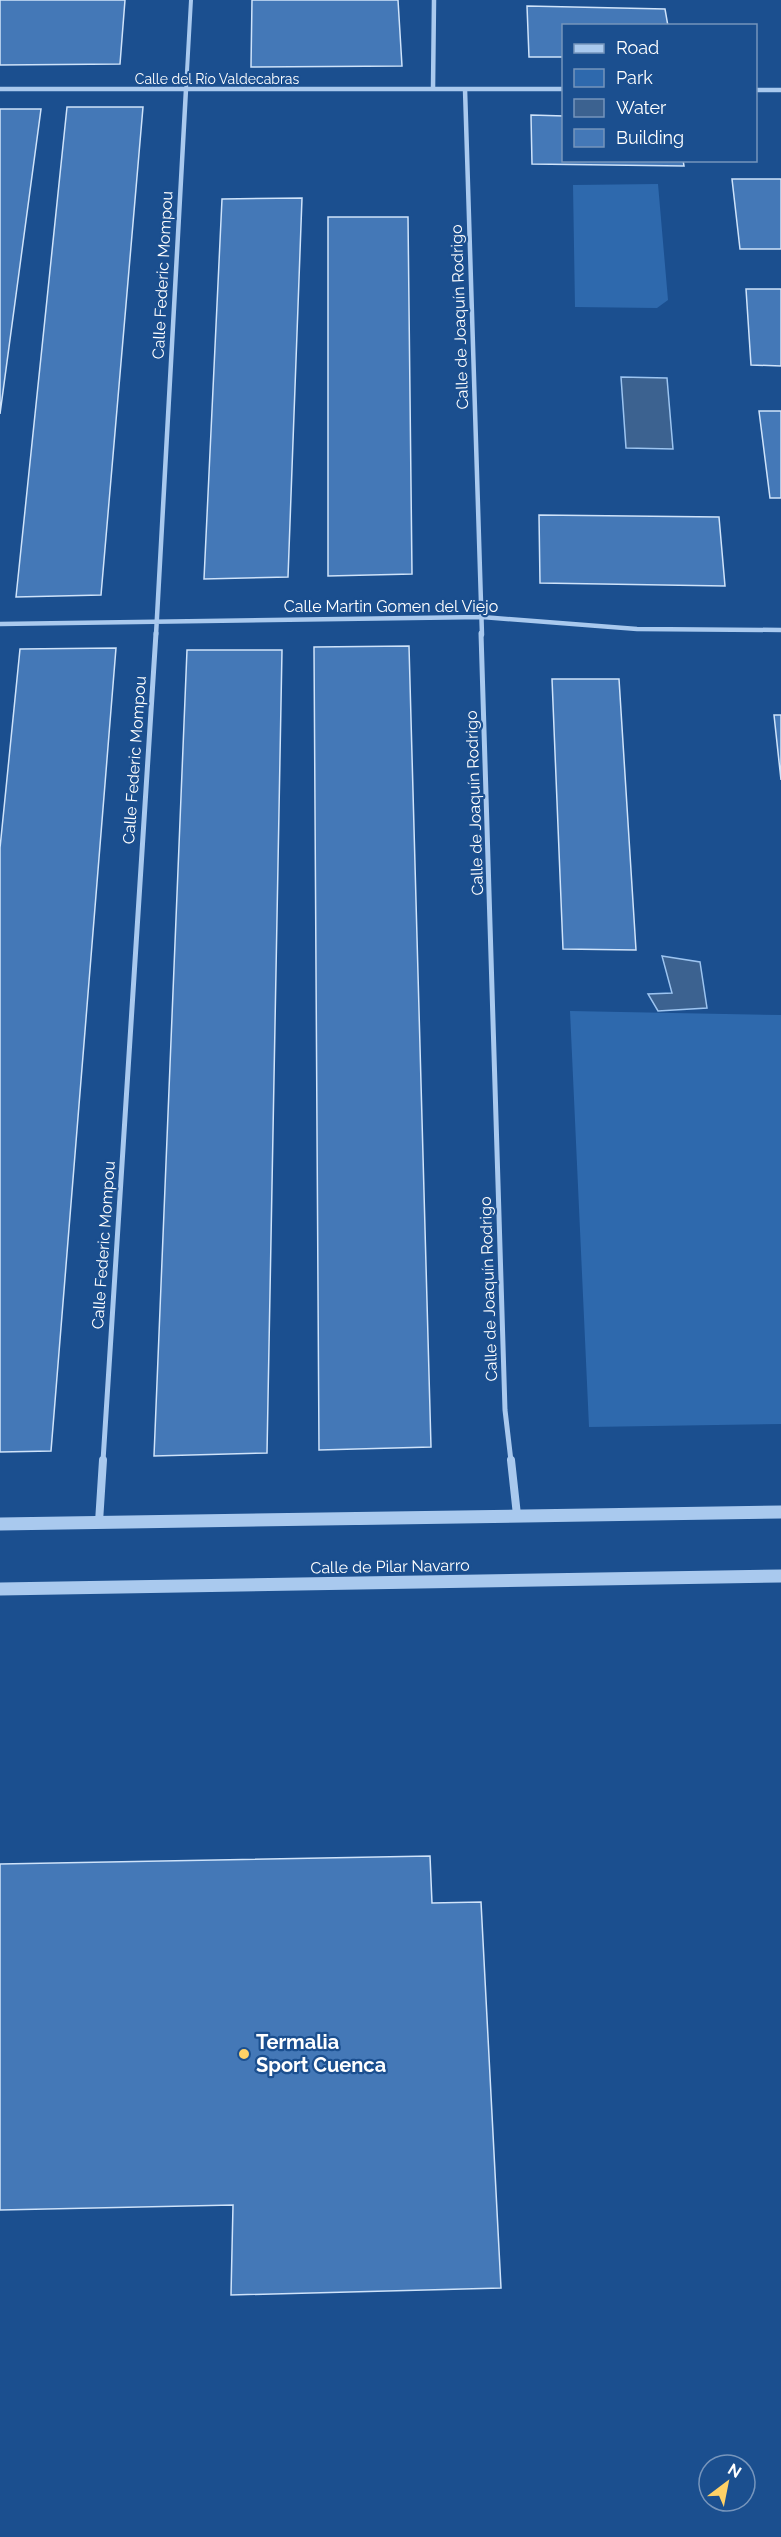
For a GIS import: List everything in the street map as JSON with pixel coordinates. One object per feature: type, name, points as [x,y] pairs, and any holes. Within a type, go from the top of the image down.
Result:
[{"type":"street","name":"Calle Federic Mompou","points":[[99,1522],[157,621],[191,0]]},
{"type":"street","points":[[433,89],[434,0]]},
{"type":"street","name":"Calle del Río Valdecabras","points":[[0,89],[562,89]]},
{"type":"street","name":"Calle de Joaquín Rodrigo","points":[[465,89],[505,1410],[517,1516]]},
{"type":"street","points":[[757,90],[781,90]]},
{"type":"street","name":"Calle Martin Gomen del Viejo","points":[[0,624],[482,617],[637,629],[781,630]]},
{"type":"street","points":[[0,1524],[781,1512]]},
{"type":"street","name":"Calle de Pilar Navarro","points":[[0,1589],[781,1576]]},
{"type":"green space","points":[[658,184],[668,300],[657,308],[575,307],[573,185]]},
{"type":"green space","points":[[570,1011],[781,1015],[781,1424],[589,1427]]},
{"type":"water","points":[[621,377],[667,378],[673,449],[626,448]]},
{"type":"water","points":[[662,956],[700,962],[707,1008],[658,1011],[648,994],[672,993]]},
{"type":"building","points":[[0,0],[125,0],[120,64],[0,65]]},
{"type":"building","points":[[252,0],[398,0],[402,66],[251,67]]},
{"type":"building","points":[[527,6],[665,9],[668,24],[562,24],[562,57],[529,57]]},
{"type":"building","points":[[67,107],[143,107],[101,595],[16,597]]},
{"type":"building","points":[[0,109],[41,109],[0,414]]},
{"type":"building","points":[[531,115],[562,116],[562,162],[683,162],[684,166],[532,164]]},
{"type":"building","points":[[732,179],[781,179],[781,249],[740,249]]},
{"type":"building","points":[[302,198],[288,577],[204,579],[222,199]]},
{"type":"building","points":[[328,217],[408,217],[412,574],[328,576]]},
{"type":"building","points":[[746,289],[781,289],[781,366],[751,365]]},
{"type":"building","points":[[759,411],[781,411],[781,498],[770,498]]},
{"type":"building","points":[[539,515],[719,517],[725,586],[540,583]]},
{"type":"building","points":[[409,646],[431,1447],[319,1450],[314,647]]},
{"type":"building","points":[[116,648],[51,1451],[0,1452],[0,848],[20,649]]},
{"type":"building","points":[[187,650],[282,650],[267,1453],[154,1456]]},
{"type":"building","points":[[552,679],[619,679],[636,950],[563,949]]},
{"type":"building","points":[[774,715],[781,715],[781,780]]},
{"type":"building","name":"Termalia Sport Cuenca","points":[[430,1856],[432,1903],[481,1902],[501,2288],[231,2295],[233,2205],[0,2210],[0,1864]]},
{"type":"place","name":"Termalia Sport Cuenca","points":[[244,2054]]}]
